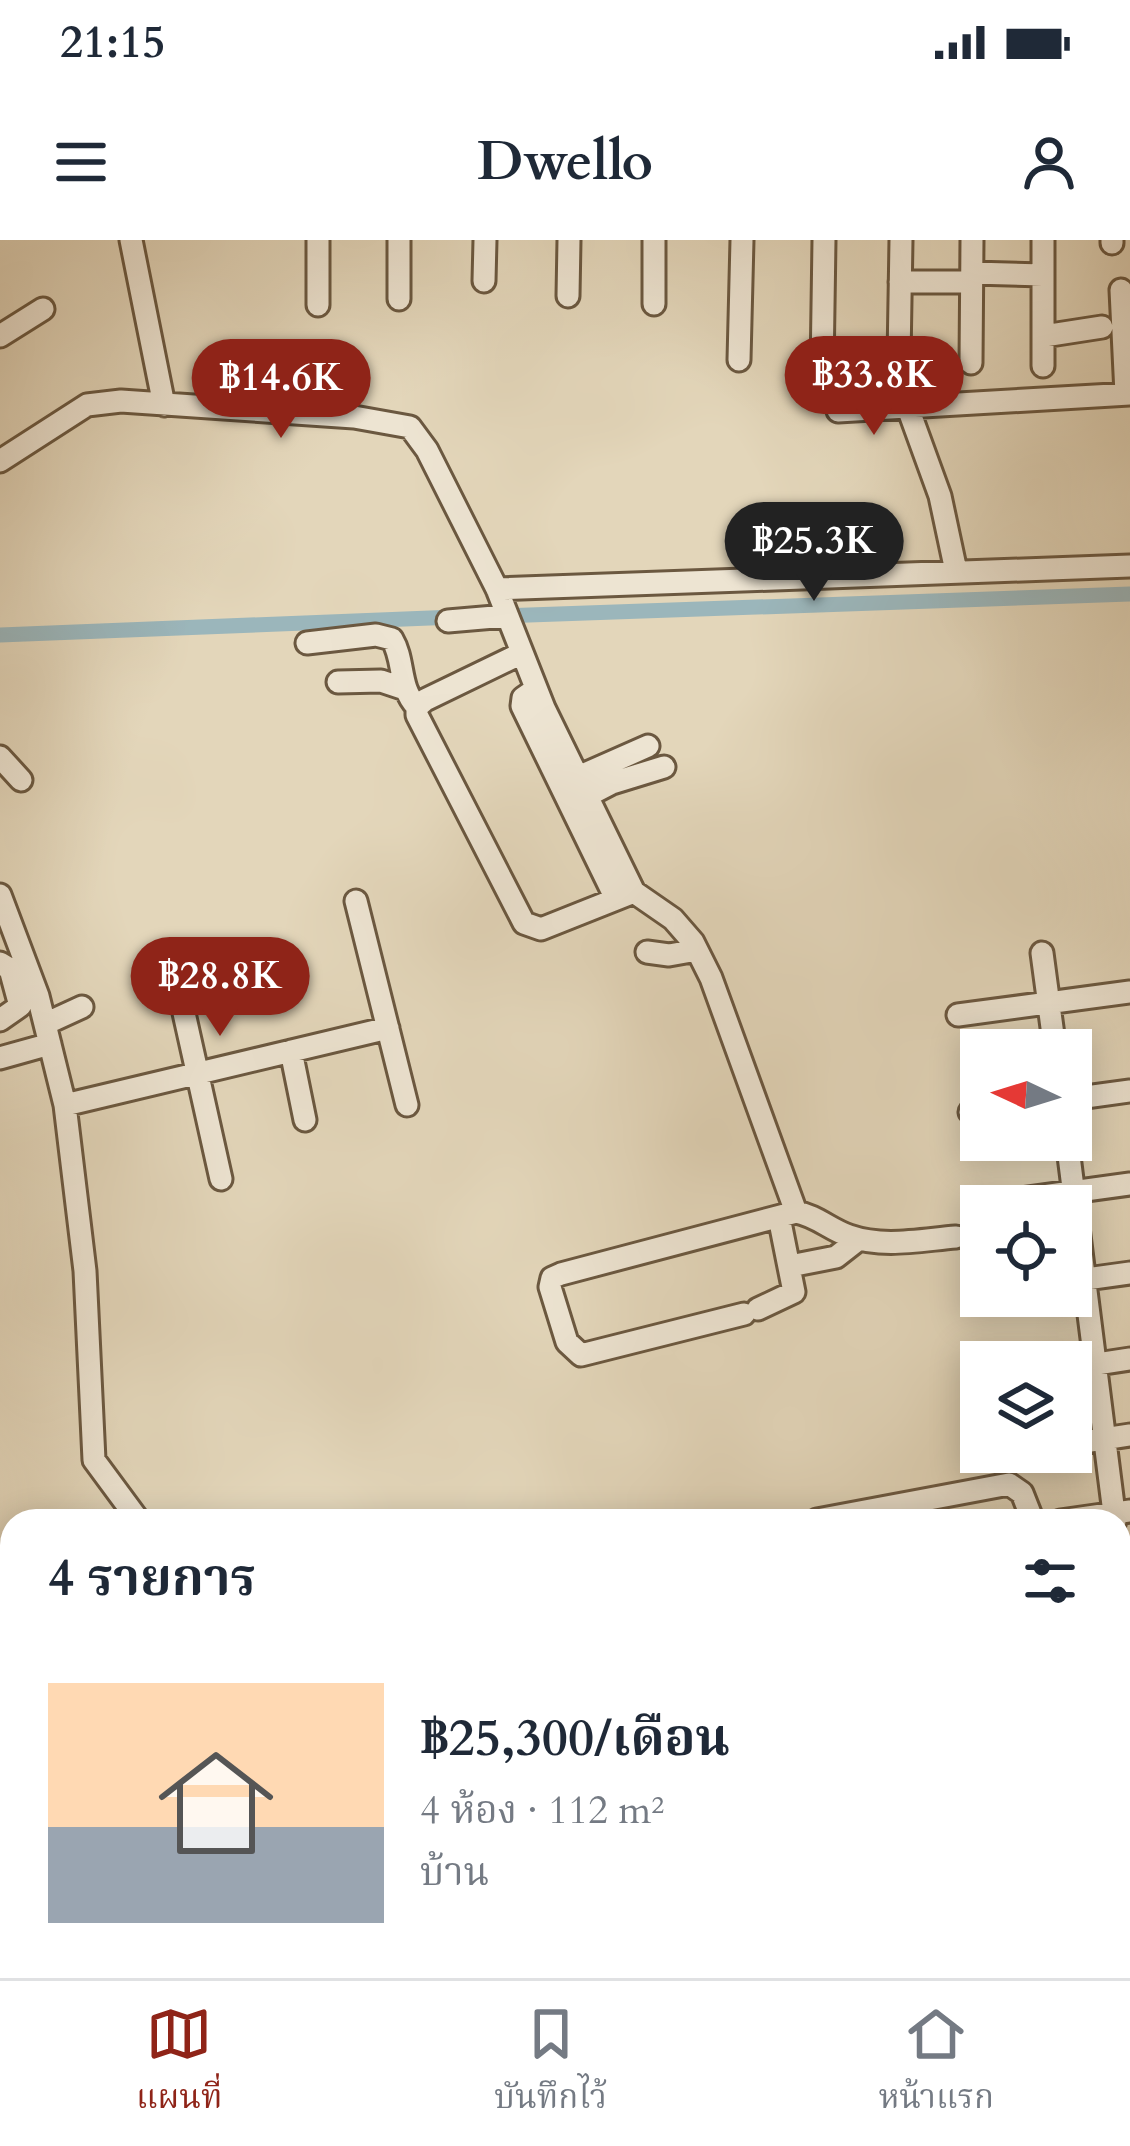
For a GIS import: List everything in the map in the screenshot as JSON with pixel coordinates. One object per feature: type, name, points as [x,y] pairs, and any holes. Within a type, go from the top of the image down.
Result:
[{"type":"street","points":[[131,240],[164,405]]},
{"type":"street","points":[[318,240],[318,305]]},
{"type":"street","points":[[399,240],[399,299]]},
{"type":"street","points":[[484,281],[485,240]]},
{"type":"street","points":[[568,296],[569,240]]},
{"type":"street","points":[[654,240],[654,304]]},
{"type":"street","points":[[739,360],[742,240]]},
{"type":"street","points":[[822,372],[824,240]]},
{"type":"street","points":[[901,240],[899,359],[907,403],[940,496],[956,571]]},
{"type":"street","points":[[971,363],[972,240]]},
{"type":"street","points":[[1043,240],[1043,366]]},
{"type":"street","points":[[900,282],[1043,275]]},
{"type":"street","points":[[838,411],[907,403],[1128,394],[1121,290]]},
{"type":"street","points":[[0,336],[44,309]]},
{"type":"street","points":[[1044,336],[1102,327]]},
{"type":"street","points":[[0,461],[87,405],[121,401],[354,417],[410,428],[428,450],[502,602],[520,653],[583,786],[625,896]]},
{"type":"street","points":[[448,621],[502,602],[956,571],[1130,566]]},
{"type":"street","points":[[307,643],[376,635],[392,639],[417,716],[524,923],[541,929],[625,896]]},
{"type":"street","points":[[411,698],[520,653]]},
{"type":"street","points":[[338,682],[380,681],[411,698]]},
{"type":"street","points":[[536,689],[523,698],[522,706],[625,896],[673,919],[697,950],[718,997],[788,1214],[793,1295],[751,1311],[581,1355],[567,1342],[550,1287],[552,1278],[561,1274],[788,1214],[820,1218],[831,1228],[877,1243],[956,1237]]},
{"type":"street","points":[[583,786],[648,746]]},
{"type":"street","points":[[0,757],[20,780]]},
{"type":"street","points":[[583,786],[612,783],[664,767]]},
{"type":"street","points":[[0,895],[17,934],[65,1105],[85,1271],[94,1460],[131,1509]]},
{"type":"street","points":[[356,901],[407,1105]]},
{"type":"street","points":[[647,952],[670,955],[697,950]]},
{"type":"street","points":[[1042,953],[1052,1029]]},
{"type":"street","points":[[0,963],[10,969],[20,1006],[0,1020]]},
{"type":"street","points":[[958,1015],[1130,992]]},
{"type":"street","points":[[0,1058],[47,1034],[82,1006]]},
{"type":"street","points":[[184,1013],[221,1179]]},
{"type":"street","points":[[65,1105],[388,1028]]},
{"type":"street","points":[[291,1051],[305,1120]]},
{"type":"street","points":[[1092,1096],[1130,1091]]},
{"type":"street","points":[[1092,1189],[1130,1184]]},
{"type":"street","points":[[790,1266],[836,1258],[859,1239]]},
{"type":"street","points":[[1092,1278],[1130,1273]]},
{"type":"street","points":[[1086,1317],[1119,1437],[1120,1509]]},
{"type":"street","points":[[1092,1365],[1130,1359]]},
{"type":"street","points":[[876,1509],[1009,1484],[1022,1492],[1028,1509]]},
{"type":"waterway","points":[[503,616],[1130,594]]},
{"type":"waterway","points":[[0,635],[455,617]]}]
